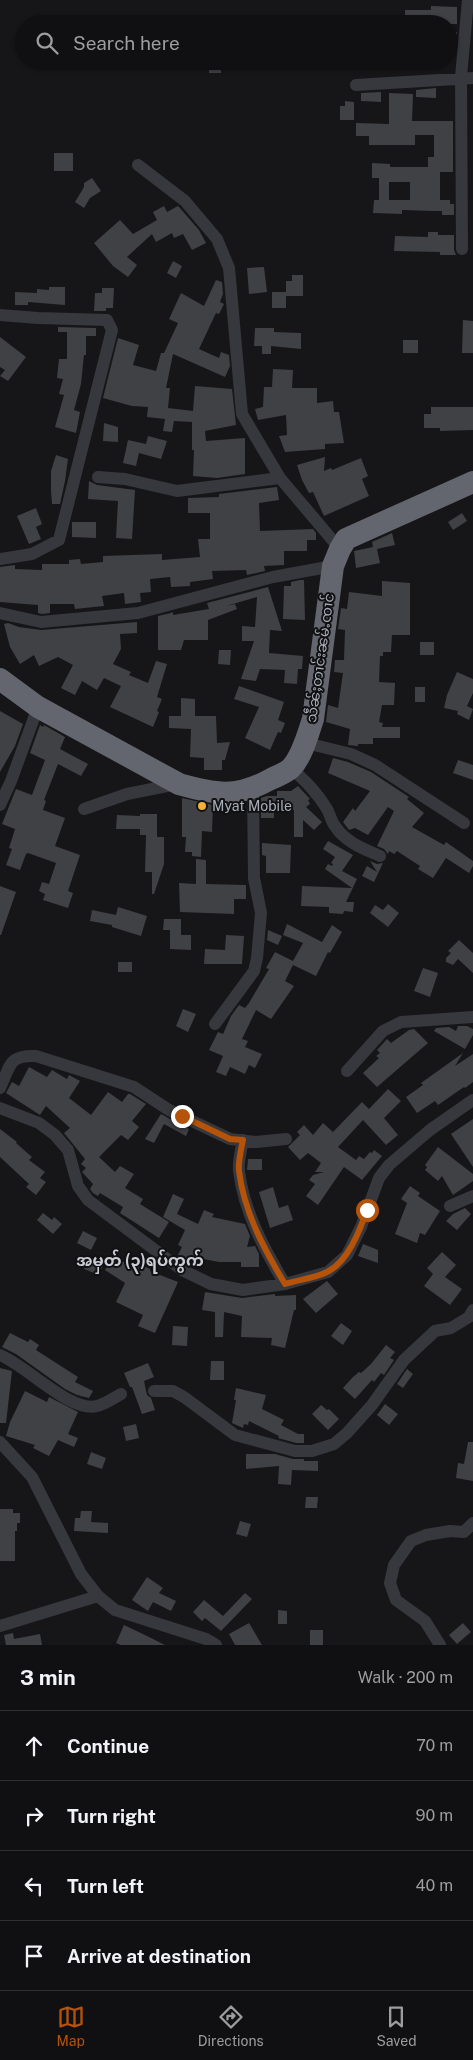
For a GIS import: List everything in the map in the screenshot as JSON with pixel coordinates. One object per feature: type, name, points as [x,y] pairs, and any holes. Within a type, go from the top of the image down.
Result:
[{"type":"highway","points":[[336,558],[346,539],[473,482]]},
{"type":"highway","name":"သဵၼ်ႈတၢင်းၼမ်ႉၸၢင်","points":[[291,768],[306,743],[312,719],[336,558]]},
{"type":"highway","points":[[0,679],[38,707],[179,784],[204,791],[236,794],[253,789],[291,768]]},
{"type":"street","points":[[462,249],[468,227],[468,0]]},
{"type":"street","points":[[356,84],[467,77]]},
{"type":"street","points":[[0,614],[41,622],[138,613],[336,558],[280,478],[242,414],[229,268],[217,239],[185,200],[138,165]]},
{"type":"street","points":[[0,315],[107,320],[112,330],[59,540],[32,554],[0,559]]},
{"type":"street","points":[[98,477],[125,479],[177,490],[280,478]]},
{"type":"street","points":[[0,805],[11,781],[38,707]]},
{"type":"street","points":[[306,743],[351,754],[375,765],[464,823]]},
{"type":"street","points":[[291,768],[314,789],[335,826],[345,837],[360,847],[380,856]]},
{"type":"street","points":[[84,809],[127,794],[179,784]]},
{"type":"street","points":[[215,1024],[254,972],[257,958],[261,913],[254,878],[253,789]]},
{"type":"street","points":[[347,1071],[383,1031],[401,1022],[473,1017]]},
{"type":"street","points":[[0,1088],[14,1058],[36,1056],[134,1088],[169,1110],[230,1139],[256,1142],[286,1139]]},
{"type":"street","points":[[0,1108],[39,1123],[55,1135],[68,1150],[78,1186],[88,1200],[182,1270],[211,1284],[242,1290],[285,1284],[328,1272],[347,1255],[361,1227],[379,1178],[389,1165],[430,1130],[473,1100]]},
{"type":"street","points":[[243,1140],[238,1169],[248,1210],[265,1251],[285,1284]]},
{"type":"street","points":[[450,1206],[473,1196]]},
{"type":"street","points":[[154,1392],[173,1391],[235,1435],[286,1449],[312,1452],[334,1444],[347,1433],[372,1405],[404,1360],[435,1331],[451,1328],[469,1317],[473,1310]]},
{"type":"street","points":[[0,1355],[11,1359],[44,1385],[80,1405],[96,1407],[122,1394]]},
{"type":"street","points":[[0,1442],[32,1477],[81,1574],[98,1596],[115,1610],[206,1639],[216,1645]]},
{"type":"street","points":[[440,1645],[424,1620],[396,1600],[390,1583],[394,1564],[411,1541],[450,1531],[464,1532],[473,1523]]},
{"type":"street","points":[[0,1626],[98,1596]]},
{"type":"building","points":[[431,6],[457,7],[457,15],[405,15],[405,10],[431,10]]},
{"type":"building","points":[[209,70],[221,70],[221,73],[209,73]]},
{"type":"building","points":[[436,88],[436,98],[416,97],[416,90]]},
{"type":"building","points":[[381,92],[381,102],[361,101],[361,93]]},
{"type":"building","points":[[389,93],[413,94],[412,121],[453,121],[453,172],[440,172],[440,200],[450,200],[450,204],[454,204],[454,215],[442,215],[442,211],[402,210],[402,214],[373,213],[374,200],[379,200],[379,178],[372,178],[372,163],[390,164],[390,167],[428,167],[428,157],[434,157],[434,135],[415,135],[415,145],[369,145],[369,136],[356,136],[356,123],[389,124]],"holes":[[[389,182],[410,182],[410,200],[389,200]]]},
{"type":"building","points":[[345,101],[354,102],[354,120],[340,120],[340,106],[345,106]]},
{"type":"building","points":[[54,153],[73,153],[73,171],[54,171]]},
{"type":"building","points":[[92,178],[101,191],[90,198],[84,208],[75,202],[84,187],[84,183]]},
{"type":"building","points":[[164,206],[167,212],[178,206],[199,230],[206,243],[192,250],[183,234],[174,238],[172,233],[156,242],[152,234],[127,257],[137,265],[128,277],[113,266],[94,243],[120,220],[133,234],[157,220],[153,212]]},
{"type":"building","points":[[428,232],[438,232],[438,235],[454,235],[456,255],[440,255],[440,252],[394,251],[395,236],[428,237]]},
{"type":"building","points":[[173,261],[182,266],[176,278],[167,273]]},
{"type":"building","points":[[264,267],[267,292],[249,294],[247,268]]},
{"type":"building","points":[[292,275],[303,275],[303,296],[286,296],[286,308],[272,308],[272,292],[286,292],[286,281],[292,281]]},
{"type":"building","points":[[216,280],[222,282],[223,294],[220,302],[224,304],[219,314],[216,313],[199,349],[219,358],[221,352],[229,355],[230,366],[225,377],[173,354],[166,388],[170,388],[168,408],[193,411],[195,386],[232,389],[236,425],[205,431],[206,441],[245,438],[245,474],[217,478],[193,476],[192,422],[174,421],[172,432],[163,431],[165,419],[147,417],[148,407],[132,406],[103,398],[118,338],[139,345],[133,365],[156,371],[161,353],[164,353],[178,323],[169,319],[181,293],[204,306]]},
{"type":"building","points":[[49,287],[65,287],[65,305],[28,302],[28,305],[15,305],[15,292],[37,293],[37,289],[49,290]]},
{"type":"building","points":[[102,288],[114,288],[113,308],[106,308],[106,311],[94,311],[95,293],[102,293]]},
{"type":"building","points":[[463,320],[473,321],[473,353],[462,353]]},
{"type":"building","points":[[58,327],[96,328],[96,336],[86,336],[86,355],[84,355],[81,384],[74,410],[80,412],[76,433],[55,427],[64,395],[59,394],[63,379],[57,378],[59,359],[67,359],[67,332],[58,332]]},
{"type":"building","points":[[255,328],[274,328],[274,332],[301,333],[301,349],[271,346],[271,354],[262,354],[262,346],[254,346]]},
{"type":"building","points":[[0,337],[26,357],[8,381],[0,376],[5,370],[0,367]]},
{"type":"building","points":[[403,340],[418,340],[418,353],[403,353]]},
{"type":"building","points":[[273,369],[293,370],[292,388],[317,388],[317,403],[333,401],[334,412],[339,412],[344,443],[325,444],[325,449],[285,452],[279,436],[287,435],[286,415],[258,420],[255,409],[263,407],[264,387],[272,387]]},
{"type":"building","points":[[431,407],[473,407],[473,430],[440,431],[440,428],[424,428],[424,414],[431,414]]},
{"type":"building","points":[[104,423],[118,427],[118,442],[103,441]]},
{"type":"building","points":[[148,436],[167,441],[161,459],[139,453],[136,466],[123,463],[128,440],[146,444]]},
{"type":"building","points":[[56,455],[68,459],[60,504],[52,504],[51,471]]},
{"type":"building","points":[[325,457],[324,471],[331,468],[332,470],[361,458],[368,476],[362,479],[369,496],[324,516],[313,492],[309,493],[302,480],[297,465]]},
{"type":"building","points":[[89,481],[97,485],[135,490],[132,539],[116,538],[118,501],[88,499]]},
{"type":"building","points":[[277,487],[279,500],[259,503],[260,531],[313,529],[316,533],[316,540],[307,540],[307,551],[284,551],[284,565],[264,566],[265,571],[247,575],[246,570],[212,571],[213,579],[190,582],[190,586],[171,587],[170,577],[150,579],[151,592],[140,593],[141,602],[125,604],[124,593],[102,596],[104,606],[75,609],[74,604],[50,604],[50,613],[42,614],[38,613],[38,605],[0,602],[0,567],[15,565],[15,569],[42,570],[42,564],[69,564],[69,560],[80,559],[81,564],[103,562],[103,556],[162,554],[162,560],[200,557],[198,539],[210,539],[210,513],[188,513],[188,498],[219,497],[219,494]]},
{"type":"building","points":[[36,508],[42,524],[36,527],[41,539],[29,544],[17,516]]},
{"type":"building","points":[[462,513],[467,521],[453,530],[448,522]]},
{"type":"building","points":[[72,522],[96,522],[96,538],[72,537]]},
{"type":"building","points":[[392,533],[395,545],[377,549],[380,563],[356,568],[354,551],[373,547],[372,542]]},
{"type":"building","points":[[304,580],[305,620],[283,619],[284,586],[291,586],[291,582]]},
{"type":"building","points":[[382,581],[410,583],[410,635],[392,635],[391,652],[383,652],[383,656],[380,656],[379,682],[395,683],[394,705],[382,705],[379,722],[383,723],[382,727],[400,727],[400,738],[373,738],[373,744],[348,745],[350,729],[326,722],[328,705],[338,708],[343,673],[334,672],[335,660],[344,660],[345,630],[338,629],[341,608],[347,609],[349,592],[382,596]]},
{"type":"building","points":[[268,587],[282,631],[270,630],[269,653],[303,656],[302,669],[298,669],[297,684],[284,683],[285,670],[260,669],[256,681],[241,679],[254,641],[242,641],[242,626],[255,627],[257,597],[226,606],[235,604],[237,609],[208,620],[208,640],[184,640],[181,650],[158,650],[158,616],[173,612],[173,615],[209,609],[207,603]]},
{"type":"building","points":[[137,622],[137,633],[120,634],[121,649],[113,664],[131,672],[129,675],[148,683],[156,661],[167,664],[157,697],[162,699],[153,727],[110,707],[121,686],[104,678],[97,690],[82,681],[75,695],[61,688],[73,665],[58,657],[39,666],[34,655],[20,664],[10,647],[4,624],[8,623],[19,627],[41,630]]},
{"type":"building","points":[[420,642],[434,642],[434,655],[420,655]]},
{"type":"building","points":[[219,650],[231,650],[230,665],[218,664]]},
{"type":"building","points":[[457,672],[473,679],[473,693],[467,706],[473,709],[469,720],[457,714],[458,711],[444,708],[447,695]]},
{"type":"building","points":[[239,686],[284,702],[278,720],[285,723],[281,733],[278,732],[270,750],[245,738],[259,707],[234,699]]},
{"type":"building","points":[[415,687],[425,687],[425,702],[415,702]]},
{"type":"building","points":[[181,698],[195,699],[195,716],[216,716],[217,743],[230,742],[225,760],[222,760],[222,770],[204,770],[204,758],[190,757],[191,729],[169,728],[169,716],[181,716]]},
{"type":"building","points":[[0,711],[23,724],[15,746],[0,772]]},
{"type":"building","points":[[40,725],[43,727],[44,725],[65,737],[60,749],[88,764],[81,776],[58,764],[44,800],[46,801],[43,810],[65,818],[55,846],[80,855],[68,891],[73,893],[68,908],[43,900],[45,894],[39,891],[42,882],[49,884],[56,863],[28,853],[20,870],[6,865],[12,849],[9,848],[15,829],[2,824],[16,789],[32,795],[45,760],[30,753]]},
{"type":"building","points":[[333,758],[371,772],[409,797],[407,799],[424,813],[412,827],[444,845],[446,842],[473,861],[473,866],[469,873],[446,858],[433,878],[418,869],[420,866],[397,851],[394,854],[389,851],[388,854],[384,849],[377,846],[394,811],[388,807],[368,835],[355,828],[349,830],[343,822],[353,808],[355,811],[370,791],[328,773]]},
{"type":"building","points":[[458,760],[473,765],[473,780],[453,773]]},
{"type":"building","points":[[298,786],[310,799],[308,800],[310,804],[306,807],[322,822],[314,830],[303,820],[303,837],[294,837],[294,810],[274,810],[274,818],[261,818],[261,798],[277,796],[277,791],[291,791]]},
{"type":"building","points":[[182,798],[213,805],[212,832],[202,831],[201,857],[192,856],[192,852],[185,852],[186,837],[182,837]]},
{"type":"building","points":[[140,814],[157,814],[157,837],[164,837],[164,864],[154,894],[152,894],[152,872],[145,872],[146,835],[140,835],[140,829],[116,829],[117,815],[140,816]]},
{"type":"building","points":[[328,841],[353,855],[342,871],[357,879],[346,902],[354,902],[353,912],[344,911],[343,914],[329,913],[329,907],[301,906],[302,886],[352,888],[325,869],[328,864],[332,866],[333,864],[331,863],[335,857],[323,849]]},
{"type":"building","points":[[262,843],[291,845],[290,873],[266,873],[266,856],[262,855]]},
{"type":"building","points":[[196,859],[206,860],[206,884],[246,885],[246,899],[234,899],[234,914],[180,912],[179,883],[196,884]]},
{"type":"building","points":[[370,861],[377,864],[383,863],[374,882],[362,876],[367,866],[377,872]]},
{"type":"building","points":[[0,886],[16,892],[1,935],[0,935]]},
{"type":"building","points":[[388,904],[399,913],[388,927],[370,913],[375,905],[383,910]]},
{"type":"building","points":[[118,907],[147,916],[141,936],[112,927],[112,925],[90,921],[92,910],[116,915]]},
{"type":"building","points":[[164,919],[181,919],[181,935],[191,935],[191,950],[170,949],[170,930],[163,930]]},
{"type":"building","points":[[287,924],[322,942],[332,925],[342,932],[330,953],[328,952],[316,976],[293,965],[285,981],[294,986],[271,1019],[256,1010],[242,1039],[248,1041],[245,1047],[262,1054],[255,1068],[249,1065],[245,1074],[230,1067],[226,1076],[216,1072],[223,1056],[209,1050],[218,1032],[223,1034],[231,1016],[239,1005],[245,1008],[249,1003],[269,969],[266,968],[275,952],[293,961],[303,943],[283,935]]},
{"type":"building","points":[[268,930],[282,936],[278,945],[267,940]]},
{"type":"building","points":[[226,935],[244,936],[242,964],[204,964],[205,949],[225,950]]},
{"type":"building","points":[[459,940],[473,953],[473,973],[458,959],[453,965],[446,962],[446,958],[451,953],[448,951]]},
{"type":"building","points":[[118,962],[132,962],[132,972],[118,972]]},
{"type":"building","points":[[423,968],[438,973],[430,997],[414,991]]},
{"type":"building","points":[[183,1009],[196,1014],[188,1032],[176,1026]]},
{"type":"building","points":[[458,1026],[467,1026],[473,1029],[473,1035],[465,1049],[434,1031],[436,1028],[449,1027],[456,1031]]},
{"type":"building","points":[[414,1029],[428,1043],[377,1087],[363,1073],[379,1058],[376,1056],[380,1053],[377,1050],[387,1039],[391,1043],[409,1030]]},
{"type":"building","points":[[463,1053],[455,1066],[473,1054],[473,1082],[438,1105],[435,1101],[417,1113],[406,1097],[423,1085],[421,1083]]},
{"type":"building","points":[[29,1067],[47,1077],[52,1070],[67,1079],[69,1075],[80,1081],[69,1098],[91,1115],[108,1092],[122,1102],[130,1094],[146,1104],[132,1121],[139,1127],[128,1140],[121,1135],[99,1157],[115,1172],[120,1166],[134,1174],[125,1188],[143,1199],[140,1204],[169,1222],[159,1238],[120,1213],[123,1207],[100,1193],[98,1196],[93,1193],[90,1189],[93,1184],[82,1172],[86,1168],[81,1164],[85,1159],[64,1133],[70,1128],[46,1106],[40,1115],[6,1093],[12,1082],[19,1086]]},
{"type":"building","points":[[388,1089],[401,1101],[384,1118],[398,1135],[386,1145],[363,1120],[338,1147],[356,1160],[359,1156],[364,1159],[374,1150],[382,1156],[362,1180],[344,1167],[318,1205],[306,1196],[315,1184],[309,1180],[313,1175],[324,1172],[315,1172],[321,1163],[308,1153],[300,1160],[288,1147],[300,1135],[297,1132],[304,1125],[313,1135],[323,1123],[333,1132],[362,1102],[369,1109]]},
{"type":"building","points":[[161,1114],[189,1129],[186,1136],[164,1124],[154,1143],[145,1139]]},
{"type":"building","points":[[473,1119],[473,1167],[451,1134]]},
{"type":"building","points":[[0,1129],[32,1157],[29,1160],[45,1172],[40,1178],[46,1182],[36,1195],[26,1187],[29,1184],[0,1157]]},
{"type":"building","points":[[438,1147],[473,1174],[473,1181],[453,1195],[442,1176],[438,1181],[425,1170],[427,1167],[425,1165]]},
{"type":"building","points":[[248,1159],[262,1159],[262,1170],[247,1170]]},
{"type":"building","points":[[410,1186],[420,1193],[418,1196],[440,1211],[425,1235],[420,1233],[417,1243],[395,1234],[407,1203],[401,1199]]},
{"type":"building","points":[[273,1187],[279,1208],[288,1205],[293,1220],[270,1228],[259,1192]]},
{"type":"building","points":[[173,1194],[184,1199],[177,1214],[198,1224],[204,1210],[214,1214],[212,1217],[245,1224],[250,1236],[247,1247],[255,1246],[259,1254],[259,1267],[241,1267],[241,1262],[219,1262],[193,1257],[191,1261],[178,1255],[182,1247],[178,1245],[185,1230],[163,1217]]},
{"type":"building","points":[[465,1208],[471,1214],[457,1230],[446,1221],[453,1214]]},
{"type":"building","points":[[43,1213],[52,1220],[54,1217],[62,1224],[53,1234],[37,1220]]},
{"type":"building","points":[[83,1231],[97,1238],[91,1250],[77,1243]]},
{"type":"building","points":[[363,1244],[378,1250],[378,1263],[358,1256]]},
{"type":"building","points":[[442,1252],[456,1265],[445,1277],[462,1289],[450,1305],[424,1286],[433,1274],[427,1268]]},
{"type":"building","points":[[114,1256],[135,1269],[137,1263],[150,1269],[150,1271],[178,1282],[155,1333],[138,1326],[143,1315],[116,1302],[125,1283],[105,1270]]},
{"type":"building","points":[[89,1259],[103,1265],[99,1275],[84,1269]]},
{"type":"building","points":[[327,1281],[338,1294],[316,1313],[303,1299]]},
{"type":"building","points":[[205,1292],[242,1298],[275,1294],[275,1296],[296,1295],[296,1310],[294,1310],[285,1348],[271,1345],[272,1338],[241,1337],[242,1316],[224,1312],[223,1337],[215,1337],[215,1312],[202,1310]]},
{"type":"building","points":[[341,1323],[352,1331],[343,1345],[331,1336]]},
{"type":"building","points":[[173,1326],[188,1327],[187,1346],[172,1345]]},
{"type":"building","points":[[10,1333],[28,1342],[30,1339],[39,1345],[36,1350],[78,1377],[75,1382],[93,1391],[89,1398],[65,1389],[16,1354],[2,1347]]},
{"type":"building","points":[[386,1345],[395,1352],[390,1358],[394,1360],[384,1375],[381,1373],[374,1382],[372,1380],[355,1399],[343,1388],[353,1377],[371,1364]]},
{"type":"building","points":[[211,1361],[224,1361],[224,1380],[210,1380]]},
{"type":"building","points":[[148,1363],[154,1377],[144,1381],[147,1395],[151,1398],[155,1410],[142,1414],[132,1387],[130,1387],[124,1373]]},
{"type":"building","points":[[0,1368],[12,1371],[6,1423],[0,1423]]},
{"type":"building","points":[[407,1369],[413,1374],[403,1388],[397,1384]]},
{"type":"building","points":[[236,1388],[266,1395],[262,1409],[284,1420],[281,1425],[298,1434],[304,1434],[304,1443],[296,1443],[278,1438],[279,1436],[249,1421],[248,1425],[244,1424],[243,1428],[232,1423]]},
{"type":"building","points":[[25,1391],[47,1402],[49,1397],[78,1412],[68,1434],[78,1438],[74,1447],[58,1440],[49,1456],[33,1448],[35,1445],[6,1436],[10,1422]]},
{"type":"building","points":[[385,1404],[398,1414],[389,1425],[377,1415]]},
{"type":"building","points":[[321,1405],[327,1410],[329,1409],[339,1419],[328,1430],[312,1414]]},
{"type":"building","points":[[136,1424],[139,1438],[126,1441],[123,1427]]},
{"type":"building","points":[[468,1442],[473,1442],[473,1481],[456,1478],[458,1463],[464,1464]]},
{"type":"building","points":[[91,1452],[106,1458],[102,1469],[87,1464]]},
{"type":"building","points":[[246,1454],[275,1454],[293,1459],[304,1459],[304,1461],[318,1461],[318,1471],[292,1470],[291,1485],[278,1484],[279,1466],[246,1469]]},
{"type":"building","points":[[306,1497],[318,1497],[317,1508],[305,1508]]},
{"type":"building","points":[[0,1509],[13,1509],[13,1513],[20,1513],[20,1523],[17,1523],[17,1531],[15,1531],[15,1561],[0,1561]]},
{"type":"building","points":[[81,1511],[92,1511],[91,1522],[108,1523],[108,1533],[74,1531],[75,1518],[80,1518]]},
{"type":"building","points":[[240,1521],[251,1524],[247,1537],[236,1534]]},
{"type":"building","points":[[147,1577],[163,1588],[159,1593],[176,1601],[171,1611],[153,1602],[148,1611],[132,1600]]},
{"type":"building","points":[[245,1593],[252,1599],[221,1631],[205,1618],[202,1621],[193,1612],[204,1600],[223,1616]]},
{"type":"building","points":[[278,1610],[287,1611],[287,1624],[278,1624]]},
{"type":"building","points":[[249,1623],[262,1645],[235,1645],[229,1634]]},
{"type":"building","points":[[463,1623],[471,1632],[457,1644],[449,1635]]},
{"type":"building","points":[[124,1625],[165,1645],[121,1645],[116,1643]]},
{"type":"building","points":[[310,1630],[323,1630],[323,1645],[310,1645]]},
{"type":"building","points":[[13,1633],[14,1639],[40,1634],[42,1645],[6,1645],[4,1635]]},
{"type":"place","name":"Myat Mobile","points":[[202,806]]},
{"type":"district","name":"အမှတ် (၃)ရပ်ကွက်","points":[[140,1260]]},
{"type":"route","points":[[182,1116],[230,1139],[243,1140],[238,1169],[248,1210],[265,1251],[285,1284],[328,1272],[347,1255],[367,1210]]}]
